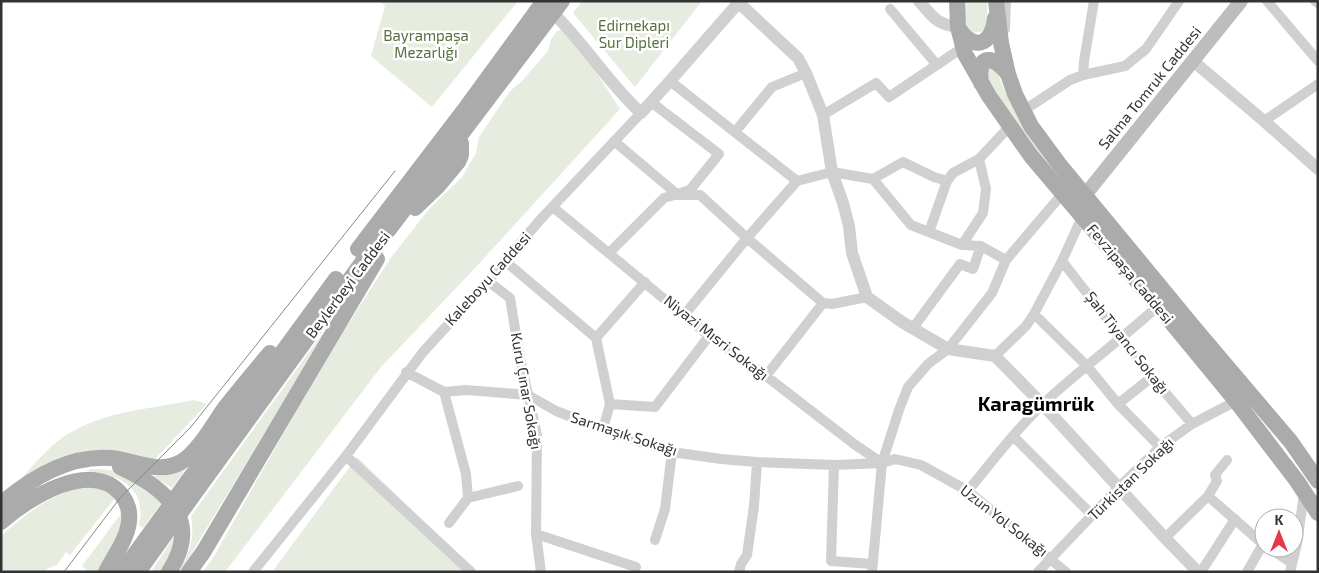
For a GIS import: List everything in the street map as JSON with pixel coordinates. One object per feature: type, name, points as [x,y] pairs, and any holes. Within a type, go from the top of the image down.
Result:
[{"type":"main road","name":"Fevzipaşa Caddesi","points":[[957,1],[958,27],[962,48],[981,83],[1031,156],[1158,306],[1241,396],[1291,442],[1318,480]]},
{"type":"main road","name":"Salma Tomruk Caddesi","points":[[1085,195],[1241,1]]},
{"type":"main road","name":"Beylerbeyi Caddesi","points":[[138,572],[194,484],[386,210],[450,137],[553,5]]},
{"type":"main road","name":"Fevzipaşa Caddesi","points":[[996,8],[1003,57],[1008,74],[1038,136],[1241,396],[1318,513]]},
{"type":"main road","points":[[958,27],[967,39],[980,42],[986,41],[994,29],[996,8]]},
{"type":"main road","points":[[981,83],[981,66],[982,63],[988,60],[994,60],[1000,64],[1008,74]]},
{"type":"main road","name":"Beylerbeyi Caddesi","points":[[122,572],[194,484],[377,242],[395,222],[418,206],[458,162],[462,148],[461,144],[450,137]]},
{"type":"main road","points":[[1046,174],[1057,176],[1078,198],[1085,195]]},
{"type":"main road","points":[[189,572],[204,551],[378,257],[395,222]]},
{"type":"main road","points":[[1,504],[19,489],[62,465],[96,458],[110,458],[163,468],[183,462],[296,320],[318,294],[336,279]]},
{"type":"main road","points":[[45,473],[81,466],[120,467],[158,488],[177,510],[182,527],[181,544],[169,572]]},
{"type":"main road","points":[[1,522],[11,513],[46,492],[68,482],[85,480],[104,483],[118,490],[127,504],[129,519],[125,537],[106,572]]},
{"type":"street","points":[[920,1],[934,18],[944,25],[958,27]]},
{"type":"street","points":[[1007,1],[1006,28],[1011,59],[1025,110],[1052,90],[1070,80],[1125,66],[1146,49],[1177,2]]},
{"type":"street","points":[[1084,75],[1084,61],[1094,1]]},
{"type":"street","points":[[1267,1],[1318,61]]},
{"type":"street","points":[[740,2],[798,58],[806,73],[823,115],[832,172],[843,203],[852,253],[867,298],[948,349],[995,356],[1199,572],[1235,520]]},
{"type":"street","name":"Kaleboyu Caddesi","points":[[253,572],[346,456],[406,372],[423,352],[488,281],[540,220],[554,208],[740,2]]},
{"type":"street","points":[[553,5],[619,93],[641,113]]},
{"type":"street","points":[[890,8],[937,65]]},
{"type":"street","points":[[823,115],[876,83],[889,97],[962,48]]},
{"type":"street","points":[[1193,61],[1318,169]]},
{"type":"street","points":[[735,132],[772,87],[806,73]]},
{"type":"street","points":[[670,81],[796,181]]},
{"type":"street","points":[[1264,121],[1318,84]]},
{"type":"street","points":[[609,253],[664,198],[690,190],[719,154],[651,102]]},
{"type":"street","points":[[929,232],[947,181],[953,173],[979,159],[1010,126]]},
{"type":"street","points":[[614,140],[678,195],[700,195],[823,303],[832,304],[867,298]]},
{"type":"street","points":[[962,245],[984,213],[986,188],[979,159]]},
{"type":"street","points":[[685,314],[796,181],[832,172],[873,179],[903,162],[934,178],[947,181]]},
{"type":"street","points":[[873,179],[911,226],[962,245],[980,246],[1006,260]]},
{"type":"street","points":[[834,465],[831,566],[873,568],[882,463],[908,387],[928,364],[948,349],[992,293],[1006,260],[1063,193]]},
{"type":"street","name":"Niyazi Mısri Sokağı","points":[[554,208],[710,336],[882,463]]},
{"type":"street","points":[[995,356],[1026,326],[1034,314],[1062,261],[1082,217]]},
{"type":"street","points":[[913,328],[960,264],[973,269],[980,246]]},
{"type":"street","points":[[505,261],[596,338],[610,404],[603,429]]},
{"type":"street","name":"Şah Tiyancı Sokağı","points":[[1062,261],[1192,424]]},
{"type":"street","name":"Kuru Çınar Sokağı","points":[[488,281],[510,298],[519,353],[537,435],[536,534],[541,572]]},
{"type":"street","points":[[596,338],[645,282]]},
{"type":"street","points":[[766,376],[823,303]]},
{"type":"street","points":[[968,491],[1013,436],[1042,405],[1086,365],[1123,338],[1158,306]]},
{"type":"street","points":[[1034,314],[1086,365],[1118,404],[1160,447]]},
{"type":"street","points":[[610,404],[655,407],[710,336]]},
{"type":"street","points":[[406,372],[444,392],[466,474],[468,498]]},
{"type":"street","points":[[1118,404],[1152,376]]},
{"type":"street","name":"Sarmaşık Sokağı","points":[[444,392],[466,390],[528,395],[556,411],[672,452],[757,462],[834,465],[882,463]]},
{"type":"street","name":"Türkistan Sokağı","points":[[1038,572],[1050,557],[1160,447],[1192,424],[1241,396]]},
{"type":"street","points":[[1013,436],[1092,515]]},
{"type":"street","points":[[655,540],[665,509],[672,452]]},
{"type":"street","points":[[346,456],[471,572]]},
{"type":"street","name":"Uzun Yol Sokağı","points":[[882,463],[895,459],[921,465],[968,491],[1066,572]]},
{"type":"street","points":[[1165,538],[1208,496],[1217,480],[1215,474],[1227,460]]},
{"type":"street","points":[[739,572],[741,564],[747,555],[754,506],[757,462]]},
{"type":"street","points":[[449,523],[468,498],[518,486]]},
{"type":"street","points":[[1279,558],[1291,568],[1297,544],[1304,493]]},
{"type":"street","points":[[1208,496],[1254,536]]},
{"type":"street","points":[[536,534],[636,567]]},
{"type":"street","points":[[1247,572],[1257,558]]},
{"type":"green space","name":"Bayrampaşa Mezarlığı","points":[[380,1],[518,1],[432,107],[371,56],[385,6]]},
{"type":"green space","name":"Edirnekapı Sur Dipleri","points":[[582,1],[702,1],[635,87],[573,13]]},
{"type":"green space","points":[[964,1],[987,1],[987,22],[984,31],[973,33],[970,30],[965,18]]},
{"type":"green space","points":[[562,29],[570,32],[620,109],[477,266],[381,367],[225,572],[203,572],[213,558],[325,360],[390,259],[429,209],[462,177],[476,153],[479,137],[510,91],[521,82],[548,51],[551,40],[556,32]]},
{"type":"green space","points":[[987,66],[997,71],[1014,108],[1053,164],[1048,168],[985,74]]},
{"type":"green space","points":[[325,330],[327,330],[180,572],[191,545],[191,516]]},
{"type":"green space","points":[[194,400],[207,404],[155,459],[132,455],[17,484],[53,445],[79,428],[121,413]]},
{"type":"green space","points":[[357,457],[477,572],[272,572]]},
{"type":"green space","points":[[187,467],[172,488],[152,476],[167,475]]},
{"type":"green space","points":[[89,469],[102,469],[121,473],[137,482],[162,502],[143,528],[139,525],[139,502],[129,486],[121,480],[89,471]]},
{"type":"green space","points":[[87,486],[102,486],[115,498],[70,555],[66,552],[57,565],[48,568],[45,572],[1,572],[1,536],[21,519],[51,499]]},
{"type":"green space","points":[[123,511],[124,522],[98,572],[84,572],[86,570],[82,566]]},
{"type":"green space","points":[[178,531],[163,572],[151,572]]},
{"type":"tram line","points":[[64,572],[120,498],[190,428],[395,171]]},
{"type":"district","name":"Karagümrük","points":[[1036,404]]}]
